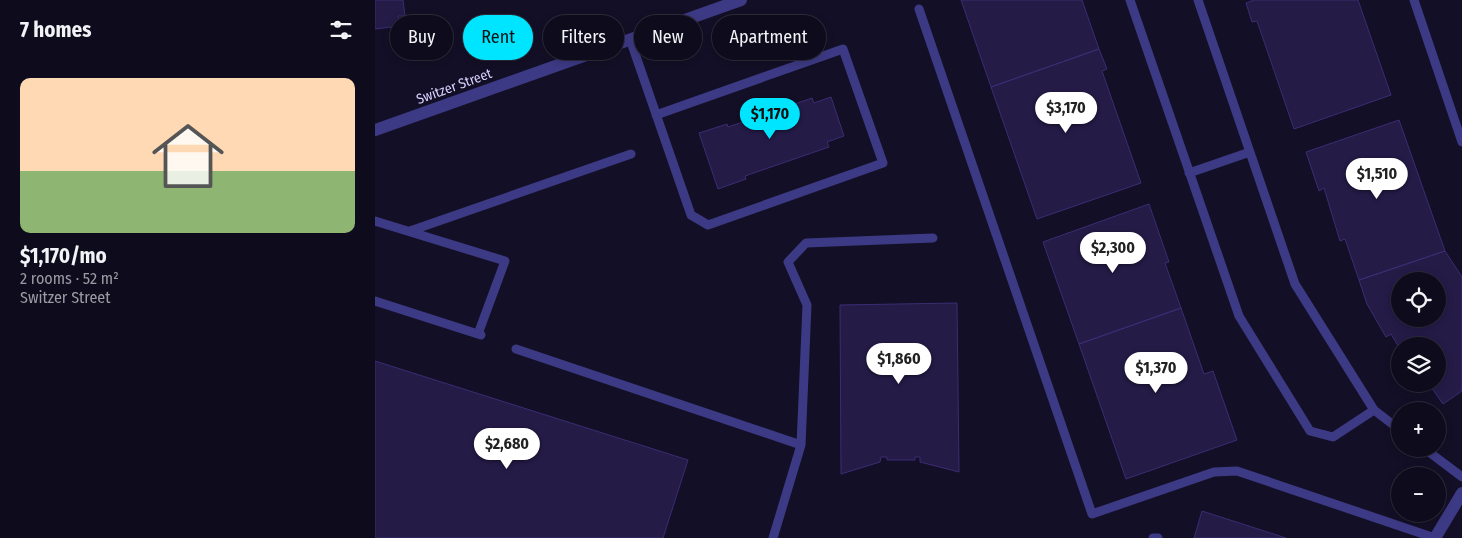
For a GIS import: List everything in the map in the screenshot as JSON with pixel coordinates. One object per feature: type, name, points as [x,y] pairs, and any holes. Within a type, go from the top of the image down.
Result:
[{"type":"street","name":"Switzer Street","points":[[375,130],[741,0]]},
{"type":"street","points":[[1435,538],[1462,493]]},
{"type":"lane","points":[[1130,0],[1239,316],[1310,431],[1333,437],[1374,410]]},
{"type":"lane","points":[[1198,0],[1295,284],[1374,410],[1391,423]]},
{"type":"lane","points":[[1414,0],[1462,142]]},
{"type":"lane","points":[[919,9],[1092,514],[1214,472],[1237,470],[1435,538]]},
{"type":"lane","points":[[630,40],[656,115],[691,215],[708,225],[883,163],[843,49],[656,115]]},
{"type":"lane","points":[[1189,173],[1250,152]]},
{"type":"lane","points":[[410,232],[631,154]]},
{"type":"lane","points":[[375,221],[505,261],[479,335],[375,301]]},
{"type":"lane","points":[[773,538],[801,445],[807,305],[788,262],[806,243],[933,238]]},
{"type":"lane","points":[[516,349],[801,445]]},
{"type":"lane","points":[[1436,457],[1462,477]]},
{"type":"lane","points":[[1153,538],[1158,538]]},
{"type":"building","points":[[375,0],[403,0],[405,15],[390,15],[390,27],[375,29]]},
{"type":"building","points":[[961,0],[1082,0],[1099,49],[991,87]]},
{"type":"building","points":[[1254,0],[1358,0],[1391,95],[1294,129],[1257,21],[1252,22],[1246,3]]},
{"type":"building","points":[[1099,49],[1107,69],[1102,71],[1141,183],[1037,219],[991,87]]},
{"type":"building","points":[[831,97],[844,136],[827,142],[829,147],[745,176],[746,179],[718,189],[699,133],[727,124],[728,127],[812,98],[814,103]]},
{"type":"building","points":[[1399,120],[1445,251],[1359,280],[1345,239],[1340,241],[1324,188],[1319,191],[1306,152]]},
{"type":"building","points":[[1149,204],[1169,262],[1165,263],[1181,308],[1079,344],[1043,242]]},
{"type":"building","points":[[1445,251],[1462,277],[1462,391],[1446,402],[1442,402],[1435,392],[1446,392],[1446,337],[1393,337],[1391,334],[1386,337],[1367,304],[1359,280]]},
{"type":"building","points":[[957,303],[959,472],[920,462],[920,457],[915,457],[915,460],[887,460],[887,457],[881,457],[880,462],[841,474],[840,305]]},
{"type":"building","points":[[1181,308],[1204,374],[1213,371],[1237,440],[1126,479],[1079,344]]},
{"type":"building","points":[[375,361],[688,460],[663,538],[375,538]]},
{"type":"building","points":[[1202,511],[1286,538],[1194,538]]}]
